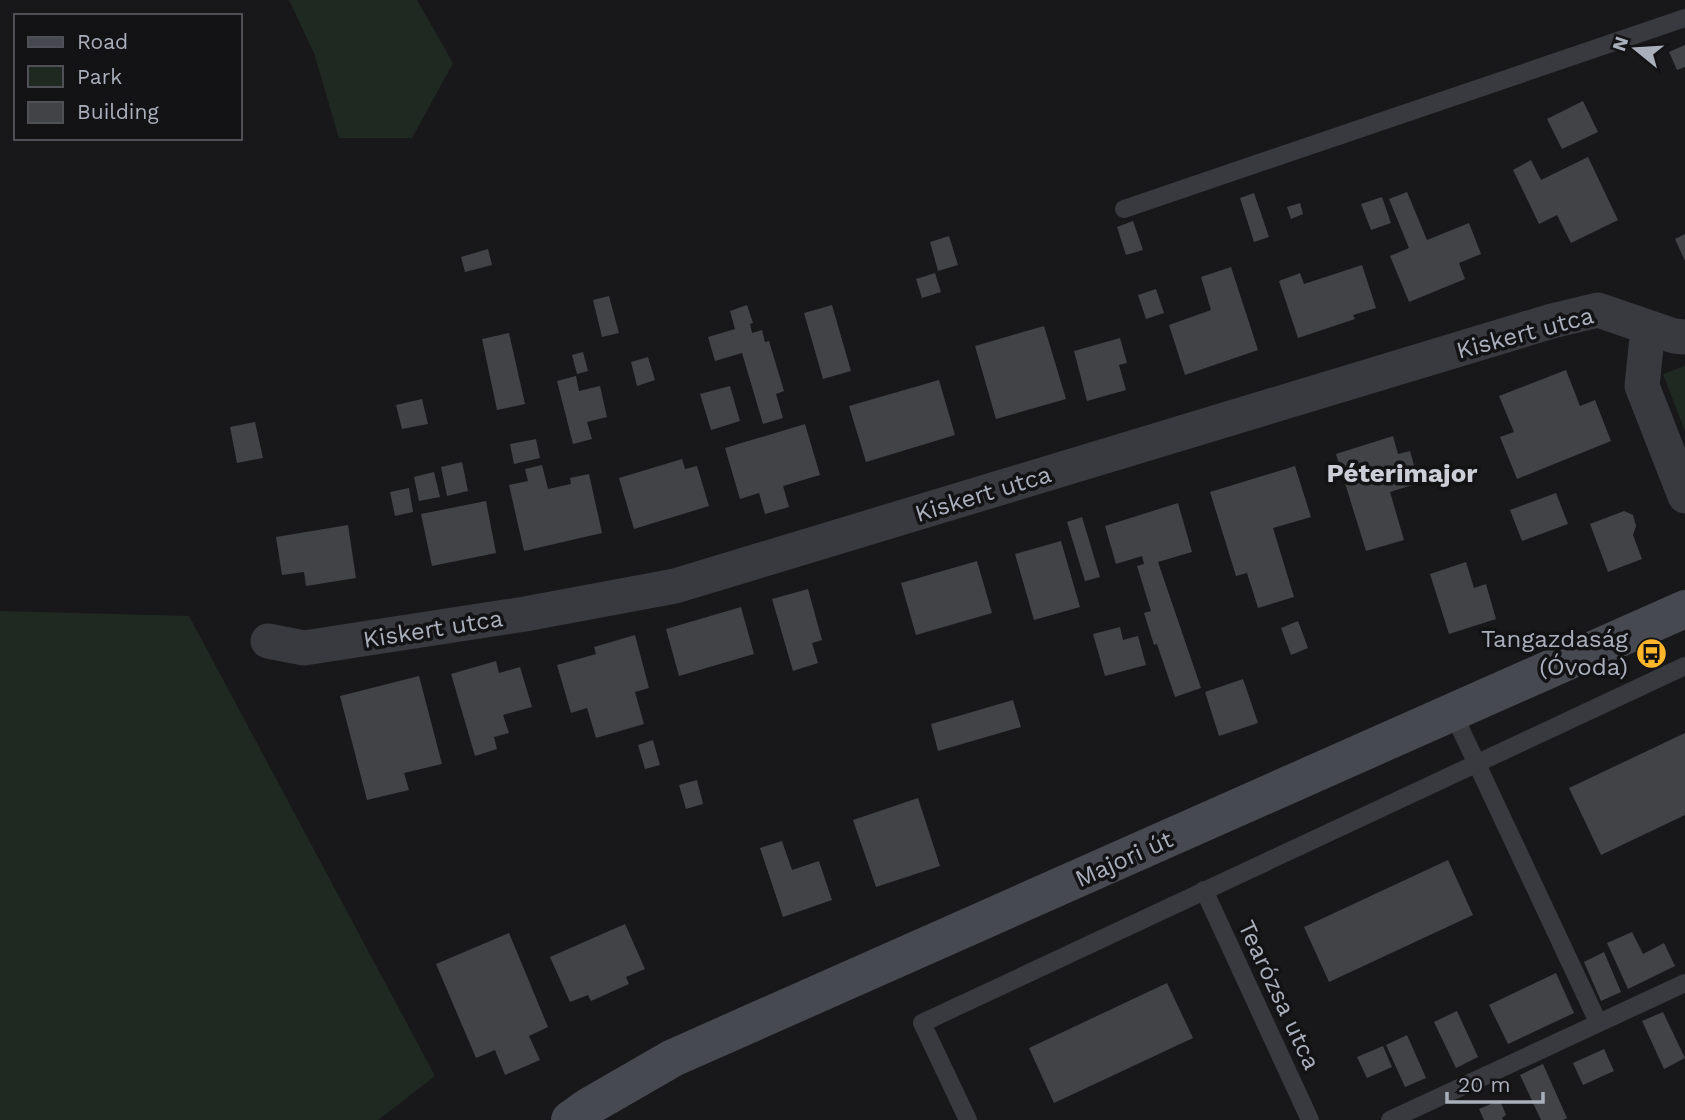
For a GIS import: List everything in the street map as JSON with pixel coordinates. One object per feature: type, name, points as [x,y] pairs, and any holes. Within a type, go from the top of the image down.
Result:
[{"type":"street","name":"Kiskert utca","points":[[268,640],[304,648],[525,614],[675,586],[1552,321],[1598,310],[1648,328],[1685,337]]},
{"type":"street","points":[[1648,328],[1642,386],[1685,496]]},
{"type":"street","name":"Majori út","points":[[570,1120],[673,1058],[1685,609]]},
{"type":"lane","points":[[1124,209],[1685,18]]},
{"type":"lane","points":[[968,1120],[922,1023],[1685,666]]},
{"type":"lane","points":[[1453,713],[1598,1022]]},
{"type":"lane","name":"Tearózsa utca","points":[[1204,890],[1310,1120]]},
{"type":"lane","points":[[1390,1120],[1685,983]]},
{"type":"green space","points":[[289,0],[417,0],[453,63],[412,138],[339,138],[314,53]]},
{"type":"green space","points":[[1685,366],[1685,431],[1663,374]]},
{"type":"green space","points":[[0,611],[189,616],[435,1076],[378,1120],[0,1120]]},
{"type":"building","points":[[1685,45],[1685,67],[1677,70],[1669,52]]},
{"type":"building","points":[[1583,101],[1598,132],[1562,149],[1547,119]]},
{"type":"building","points":[[1588,157],[1618,220],[1571,243],[1557,215],[1539,224],[1513,170],[1531,160],[1541,180]]},
{"type":"building","points":[[1407,192],[1427,240],[1469,223],[1481,254],[1459,263],[1465,279],[1409,302],[1390,256],[1409,248],[1389,199]]},
{"type":"building","points":[[1254,193],[1269,237],[1254,242],[1240,198]]},
{"type":"building","points":[[1382,197],[1391,223],[1371,230],[1361,204]]},
{"type":"building","points":[[1300,203],[1303,214],[1291,219],[1287,207]]},
{"type":"building","points":[[1133,221],[1143,250],[1126,255],[1117,227]]},
{"type":"building","points":[[1685,234],[1685,261],[1675,239]]},
{"type":"building","points":[[949,236],[958,265],[938,271],[930,242]]},
{"type":"building","points":[[488,249],[492,265],[465,272],[461,257]]},
{"type":"building","points":[[1362,265],[1376,308],[1353,315],[1355,319],[1298,338],[1279,281],[1300,273],[1304,284]]},
{"type":"building","points":[[1231,267],[1258,350],[1185,375],[1169,325],[1211,310],[1201,277]]},
{"type":"building","points":[[935,273],[941,292],[922,298],[916,279]]},
{"type":"building","points":[[1156,289],[1164,313],[1146,319],[1138,295]]},
{"type":"building","points":[[609,296],[619,333],[602,337],[593,300]]},
{"type":"building","points":[[747,305],[753,323],[750,324],[752,333],[762,330],[765,342],[769,341],[784,391],[776,394],[783,418],[763,424],[742,353],[715,361],[708,337],[735,329],[730,311]]},
{"type":"building","points":[[832,305],[851,371],[823,379],[804,313]]},
{"type":"building","points":[[1044,326],[1066,399],[996,419],[975,346]]},
{"type":"building","points":[[509,333],[525,404],[497,410],[482,339]]},
{"type":"building","points":[[1120,338],[1127,363],[1119,365],[1126,390],[1087,401],[1074,351]]},
{"type":"building","points":[[583,352],[588,371],[577,374],[572,355]]},
{"type":"building","points":[[648,357],[655,380],[637,386],[631,362]]},
{"type":"building","points":[[1566,370],[1580,406],[1595,400],[1611,441],[1517,479],[1500,437],[1514,432],[1499,396]]},
{"type":"building","points":[[576,376],[579,391],[600,386],[607,417],[587,422],[592,439],[573,444],[557,381]]},
{"type":"building","points":[[939,380],[955,435],[866,462],[849,406]]},
{"type":"building","points":[[730,386],[740,421],[711,430],[700,394]]},
{"type":"building","points":[[422,399],[428,424],[402,429],[396,405]]},
{"type":"building","points":[[255,422],[263,458],[237,463],[230,427]]},
{"type":"building","points":[[805,424],[820,475],[783,486],[789,507],[765,514],[759,493],[740,499],[725,448]]},
{"type":"building","points":[[1393,436],[1398,454],[1410,451],[1419,483],[1390,492],[1404,540],[1366,551],[1336,454]]},
{"type":"building","points":[[536,439],[540,458],[514,464],[510,444]]},
{"type":"building","points":[[682,459],[685,469],[697,466],[709,506],[634,529],[619,478]]},
{"type":"building","points":[[462,462],[468,491],[447,496],[441,467]]},
{"type":"building","points":[[542,465],[548,489],[571,484],[570,478],[589,474],[602,533],[524,551],[509,485],[528,481],[525,469]]},
{"type":"building","points":[[1295,466],[1311,517],[1273,528],[1294,597],[1258,608],[1247,573],[1236,576],[1210,492]]},
{"type":"building","points":[[434,472],[440,497],[419,501],[414,477]]},
{"type":"building","points":[[409,488],[413,512],[395,516],[390,492]]},
{"type":"building","points":[[1556,493],[1568,524],[1522,541],[1510,510]]},
{"type":"building","points":[[486,501],[496,553],[432,566],[421,514]]},
{"type":"building","points":[[1178,503],[1192,552],[1158,562],[1201,688],[1175,697],[1144,613],[1151,611],[1137,566],[1144,564],[1142,556],[1116,564],[1105,526]]},
{"type":"building","points":[[1624,511],[1633,515],[1636,526],[1633,535],[1642,559],[1608,572],[1590,524]]},
{"type":"building","points":[[1082,517],[1100,577],[1085,581],[1067,522]]},
{"type":"building","points":[[348,525],[356,578],[306,586],[304,572],[282,575],[276,537]]},
{"type":"building","points":[[1061,541],[1080,607],[1034,620],[1015,554]]},
{"type":"building","points":[[977,561],[992,613],[916,635],[901,583]]},
{"type":"building","points":[[1466,562],[1474,588],[1486,584],[1496,619],[1449,634],[1430,574]]},
{"type":"building","points":[[808,589],[822,640],[812,643],[818,663],[793,671],[772,599]]},
{"type":"building","points":[[741,607],[754,654],[679,676],[666,629]]},
{"type":"building","points":[[1298,621],[1308,648],[1291,655],[1281,628]]},
{"type":"building","points":[[1120,627],[1123,640],[1138,636],[1146,665],[1105,676],[1093,634]]},
{"type":"building","points":[[635,635],[649,688],[635,692],[644,724],[596,738],[587,708],[571,713],[557,665],[596,654],[594,647]]},
{"type":"building","points":[[496,661],[499,673],[520,667],[532,707],[503,715],[509,733],[494,737],[497,749],[475,756],[451,674]]},
{"type":"building","points":[[419,676],[442,764],[404,773],[409,790],[367,800],[340,696]]},
{"type":"building","points":[[1243,679],[1258,723],[1219,736],[1205,692]]},
{"type":"building","points":[[1013,700],[1021,727],[938,751],[931,724]]},
{"type":"building","points":[[1685,733],[1685,815],[1601,855],[1569,788]]},
{"type":"building","points":[[653,740],[660,765],[645,769],[638,745]]},
{"type":"building","points":[[697,780],[703,804],[686,809],[679,785]]},
{"type":"building","points":[[918,798],[940,866],[876,887],[853,820]]},
{"type":"building","points":[[782,841],[792,870],[819,861],[832,900],[783,917],[760,848]]},
{"type":"building","points":[[1448,860],[1473,915],[1329,982],[1304,927]]},
{"type":"building","points":[[625,924],[645,969],[626,977],[629,984],[591,1001],[588,995],[570,1002],[550,957]]},
{"type":"building","points":[[1632,932],[1643,954],[1664,943],[1675,966],[1628,989],[1607,943]]},
{"type":"building","points":[[509,933],[548,1027],[529,1036],[540,1060],[505,1075],[495,1050],[476,1058],[436,964]]},
{"type":"building","points":[[1604,952],[1621,992],[1601,1001],[1584,962]]},
{"type":"building","points":[[1556,973],[1574,1013],[1508,1044],[1489,1005]]},
{"type":"building","points":[[1167,983],[1193,1038],[1054,1103],[1029,1048]]},
{"type":"building","points":[[1457,1011],[1478,1057],[1456,1068],[1434,1022]]},
{"type":"building","points":[[1663,1012],[1685,1058],[1664,1069],[1642,1021]]},
{"type":"building","points":[[1407,1035],[1426,1078],[1405,1087],[1386,1045]]},
{"type":"building","points":[[1383,1046],[1392,1067],[1367,1078],[1357,1057]]},
{"type":"building","points":[[1604,1049],[1614,1071],[1583,1085],[1573,1063]]},
{"type":"building","points":[[1543,1064],[1567,1118],[1563,1120],[1541,1120],[1520,1075]]},
{"type":"building","points":[[1500,1100],[1506,1115],[1503,1120],[1484,1120],[1479,1109]]},
{"type":"place","name":"Tangazdaság (Óvoda)","points":[[1651,653]]},
{"type":"district","name":"Péterimajor","points":[[1402,473]]}]
